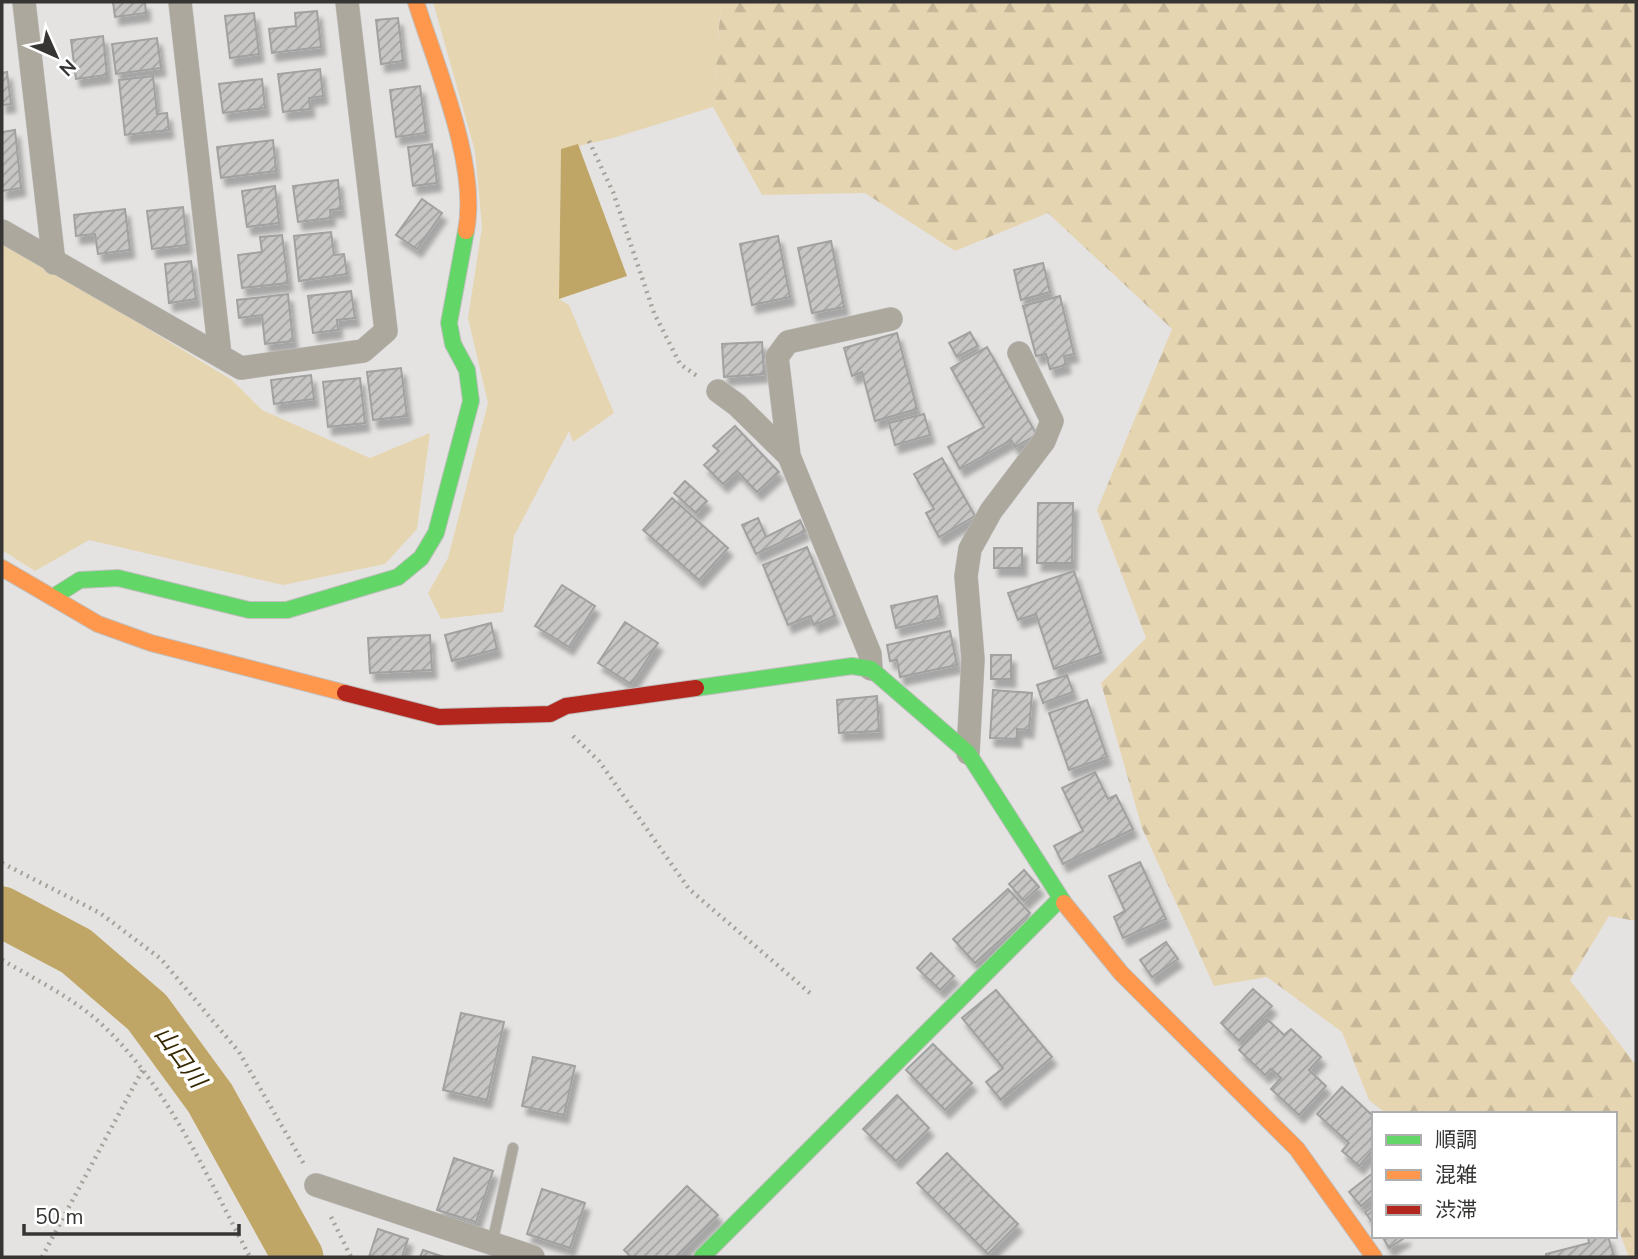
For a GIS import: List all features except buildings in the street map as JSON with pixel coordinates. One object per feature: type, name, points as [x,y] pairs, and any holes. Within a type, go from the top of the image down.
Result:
[{"type":"street","points":[[24,2],[54,263]]},
{"type":"street","points":[[180,2],[220,355]]},
{"type":"street","points":[[2,231],[241,368],[363,351],[386,331],[347,2]]},
{"type":"street","points":[[53,597],[80,580],[118,578],[249,610],[287,610],[398,577],[421,558],[436,533],[471,401],[467,370],[453,344],[450,323],[470,211],[463,151],[416,2]]},
{"type":"street","points":[[871,669],[870,654],[789,456],[777,357],[788,342],[891,319]]},
{"type":"street","points":[[968,753],[973,659],[966,576],[970,549],[991,511],[1044,441],[1052,421],[1019,353]]},
{"type":"street","points":[[718,391],[737,405],[789,456]]},
{"type":"street","points":[[2,568],[98,624],[151,643],[439,717],[550,714],[566,706],[852,666],[871,669],[968,753],[1060,899],[1121,973],[1297,1149],[1374,1257]]},
{"type":"street","points":[[702,1257],[942,1020],[1060,899]]},
{"type":"street","points":[[316,1185],[533,1257]]},
{"type":"lane","points":[[492,1244],[513,1148]]},
{"type":"path","points":[[589,141],[613,192],[654,313],[680,364],[718,391]]},
{"type":"path","points":[[550,714],[599,761],[689,889],[811,993]]},
{"type":"path","points":[[2,863],[100,912],[161,958],[239,1052],[316,1185],[351,1257]]},
{"type":"path","points":[[2,960],[40,981],[95,1019],[143,1068],[172,1114],[250,1257]]},
{"type":"path","points":[[43,1257],[143,1068]]},
{"type":"green space","points":[[433,2],[721,2],[713,107],[613,138],[561,150],[559,299],[569,305],[614,413],[573,442],[569,431],[514,536],[503,612],[441,619],[428,593],[448,558],[488,403],[468,318],[482,227],[475,151]]},
{"type":"green space","points":[[721,2],[1636,2],[1636,921],[1609,916],[1570,980],[1636,1065],[1636,1257],[1629,1257],[1617,1226],[1617,1112],[1384,1112],[1369,1100],[1342,1032],[1267,977],[1214,986],[1142,828],[1101,683],[1146,638],[1097,510],[1172,329],[1048,213],[955,251],[865,193],[762,195],[713,107]]},
{"type":"green space","points":[[2,240],[232,380],[262,410],[370,458],[430,433],[417,529],[385,564],[283,585],[89,540],[35,571],[2,550]]},
{"type":"shaded area","points":[[578,144],[627,276],[559,299],[561,149]]},
{"type":"waterway","name":"山口川","points":[[2,912],[76,951],[147,1012],[210,1098],[298,1257]]},
{"type":"traffic: fast","points":[[53,597],[80,580],[118,578],[249,610],[287,610],[398,577],[421,558],[436,533],[471,401],[467,370],[453,344],[449,323],[466,231]]},
{"type":"traffic: fast","points":[[696,688],[852,666],[871,669],[968,753],[1064,903]]},
{"type":"traffic: fast","points":[[702,1257],[1060,899]]},
{"type":"traffic: slow","points":[[416,2],[461,146],[468,205],[466,231]]},
{"type":"traffic: slow","points":[[2,568],[98,624],[151,643],[345,693]]},
{"type":"traffic: slow","points":[[1064,903],[1121,973],[1297,1149],[1374,1257]]},
{"type":"traffic: jam","points":[[345,693],[439,717],[550,714],[566,706],[696,688]]}]
